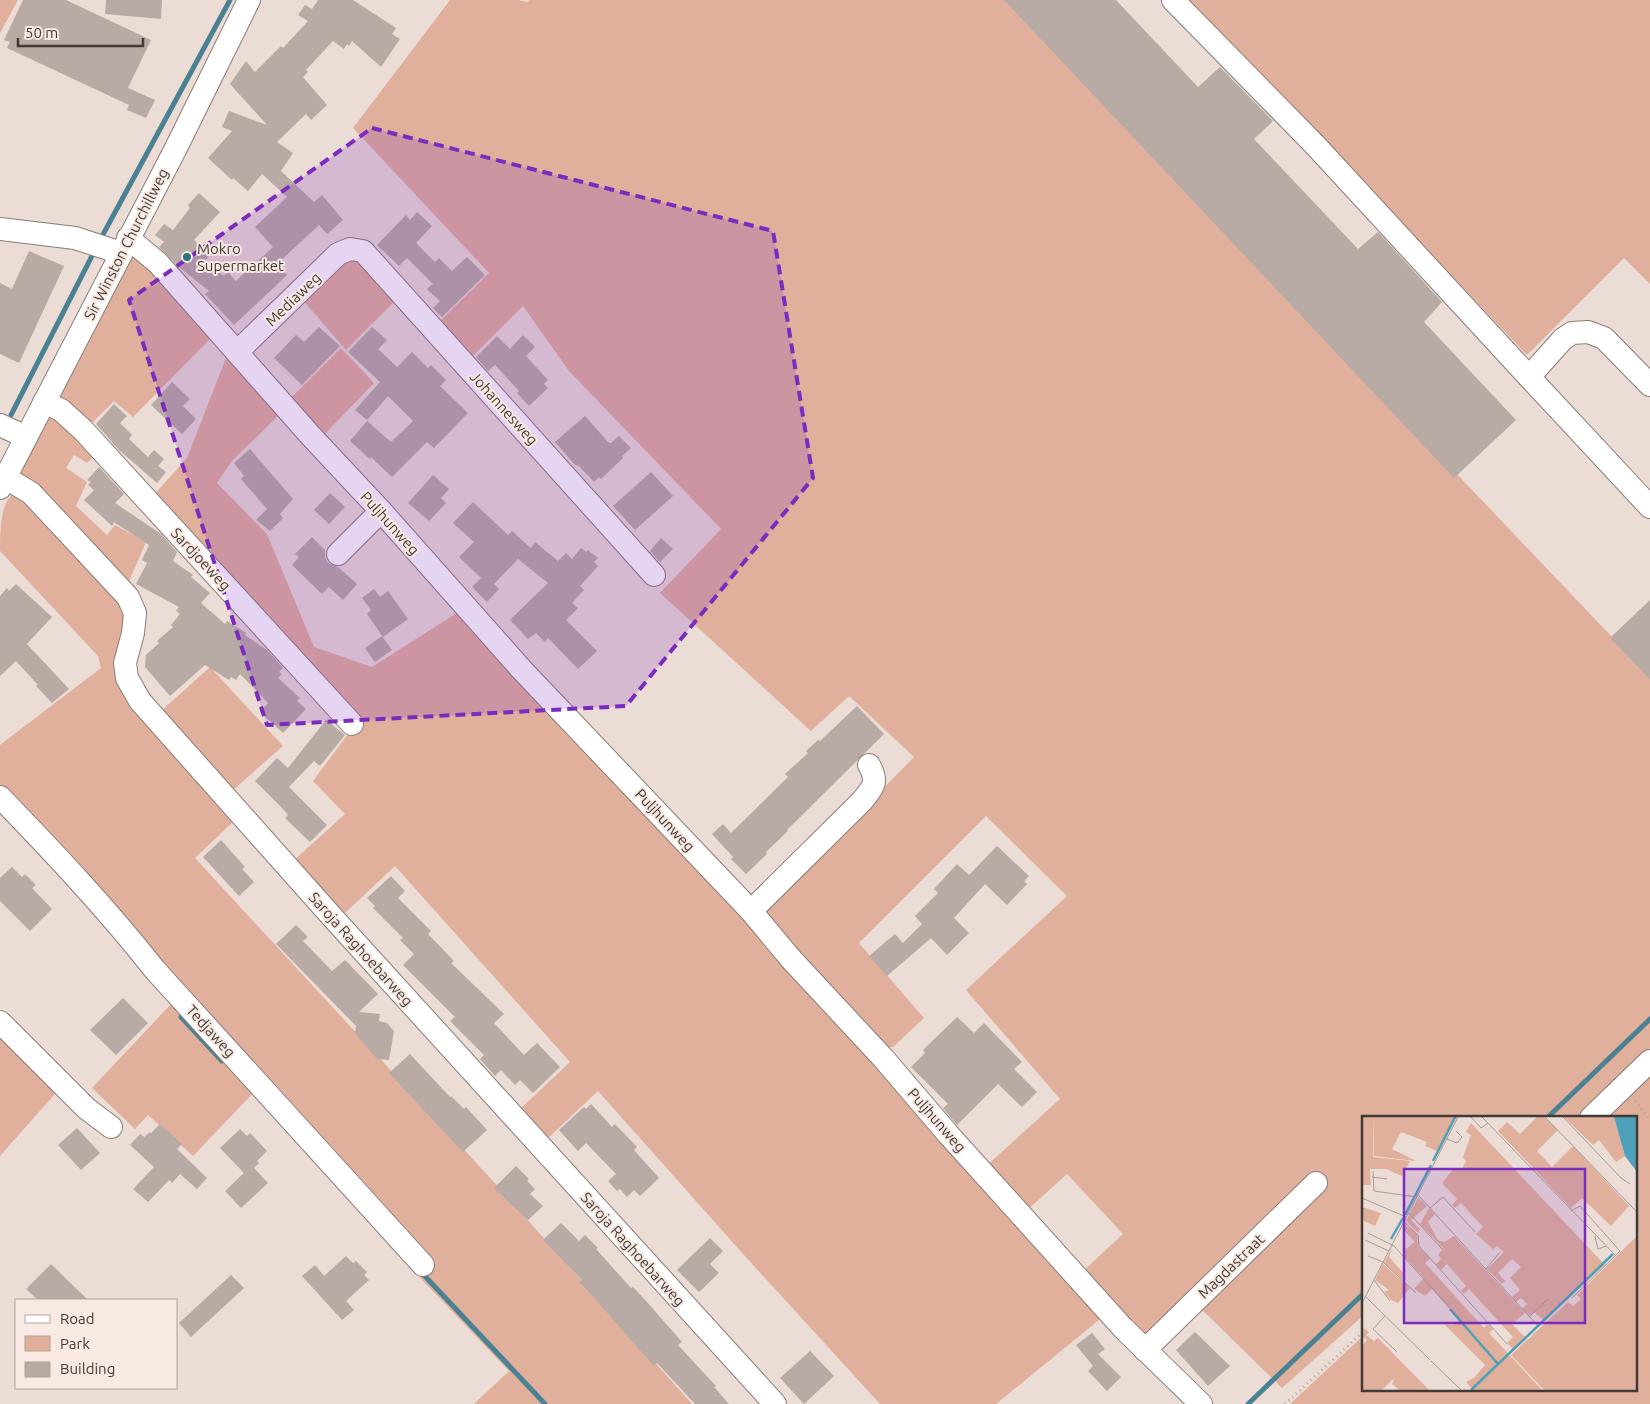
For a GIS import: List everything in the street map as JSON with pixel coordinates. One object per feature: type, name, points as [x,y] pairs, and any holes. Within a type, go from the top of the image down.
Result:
[{"type":"street","name":"Sir Winston Churchillweg","points":[[3,483],[118,247],[176,148],[250,0]]},
{"type":"street","points":[[1173,0],[1316,146],[1529,378],[1650,506]]},
{"type":"street","points":[[0,229],[118,247]]},
{"type":"street","name":"Puljhunweg","points":[[118,247],[158,263],[523,671],[751,911],[791,959],[884,1059],[1123,1328],[1201,1404]]},
{"type":"street","name":"Mediaweg","points":[[238,352],[338,254],[350,250]]},
{"type":"street","name":"Johannesweg","points":[[350,250],[363,251],[654,575]]},
{"type":"street","points":[[1529,378],[1562,339],[1572,333],[1588,332],[1604,338],[1650,386]]},
{"type":"street","name":"Sardjoeweg","points":[[44,402],[61,410],[83,430],[352,724]]},
{"type":"street","points":[[0,425],[26,437]]},
{"type":"street","name":"Saroja Raghoebarweg","points":[[3,483],[30,493],[128,597],[135,613],[133,633],[125,663],[126,678],[140,701],[334,919],[775,1404]]},
{"type":"street","points":[[338,554],[381,512]]},
{"type":"street","points":[[751,911],[862,801],[873,787],[875,776],[869,766]]},
{"type":"street","name":"Tedjaweg","points":[[0,797],[68,867],[126,932],[155,970],[423,1265]]},
{"type":"street","points":[[0,1022],[87,1109],[111,1127]]},
{"type":"street","points":[[1593,1116],[1650,1061]]},
{"type":"street","name":"Magdastraat","points":[[1145,1350],[1316,1183]]},
{"type":"path","points":[[1285,1404],[1362,1333]]},
{"type":"highlighted area","points":[[372,128],[773,231],[813,478],[626,706],[267,725],[129,300]]},
{"type":"green space","points":[[0,0],[18,0],[0,33]]},
{"type":"green space","points":[[450,0],[518,0],[528,2],[529,0],[1006,0],[1650,677],[1650,1048],[1578,1116],[1362,1116],[1362,1317],[1282,1388],[1191,1299],[1147,1341],[1081,1273],[1123,1234],[1067,1174],[1025,1212],[984,1168],[1060,1099],[966,990],[1067,896],[986,816],[859,943],[924,1018],[893,1047],[886,1047],[762,912],[914,757],[849,696],[811,731],[660,593],[721,529],[569,371],[523,306],[471,358],[436,325],[489,273],[353,128]]},
{"type":"green space","points":[[1188,0],[1650,0],[1650,284],[1624,258],[1527,355]]},
{"type":"green space","points":[[131,256],[135,256],[214,335],[133,417],[114,401],[86,429],[57,397]]},
{"type":"green space","points":[[357,256],[400,296],[346,350],[301,298],[340,260]]},
{"type":"green space","points":[[341,348],[374,383],[322,437],[289,400]]},
{"type":"green space","points":[[228,353],[283,411],[232,461],[217,483],[267,534],[314,647],[372,667],[460,611],[764,934],[1105,1315],[996,1404],[880,1404],[598,1091],[546,1140],[518,1111],[570,1062],[395,866],[342,916],[291,863],[345,814],[313,781],[357,722],[151,498],[187,458]]},
{"type":"green space","points":[[54,412],[93,457],[87,463],[74,455],[66,468],[87,482],[76,506],[107,535],[115,525],[146,542],[127,586],[19,476],[24,460],[49,413]]},
{"type":"green space","points":[[16,492],[127,608],[118,656],[236,819],[195,858],[492,1180],[692,1404],[474,1404],[509,1371],[408,1265],[256,1090],[193,1156],[148,1115],[135,1129],[92,1088],[172,1003],[0,787],[0,745],[101,668],[98,656],[0,551],[4,509],[11,496]]},
{"type":"green space","points":[[210,667],[283,746],[232,791],[160,712]]},
{"type":"green space","points":[[0,1028],[62,1086],[0,1156]]},
{"type":"green space","points":[[1650,1075],[1650,1404],[1290,1404],[1362,1337],[1362,1392],[1638,1392],[1638,1116],[1607,1116]]},
{"type":"building","points":[[23,0],[66,0],[151,40],[128,88],[155,100],[146,118],[127,110],[129,105],[7,48],[10,42],[4,40]]},
{"type":"building","points":[[106,0],[162,0],[161,19],[105,14]]},
{"type":"building","points":[[318,0],[353,0],[396,28],[392,34],[400,39],[381,67],[352,41],[344,49],[333,41],[306,70],[308,72],[303,77],[327,105],[311,120],[306,114],[277,142],[293,153],[281,171],[314,202],[322,195],[343,220],[327,234],[319,225],[277,264],[287,275],[234,325],[205,294],[209,291],[180,268],[159,247],[164,242],[155,235],[164,224],[173,230],[190,208],[188,205],[199,193],[220,212],[194,240],[211,253],[205,261],[224,276],[228,272],[236,281],[273,247],[255,227],[287,197],[262,174],[248,191],[233,178],[232,180],[208,158],[232,131],[222,127],[229,111],[267,125],[230,84],[246,61],[255,72],[281,46],[283,48],[308,21],[298,15],[305,5],[312,9]]},
{"type":"building","points":[[1004,0],[1116,0],[1198,87],[1220,67],[1273,121],[1254,139],[1358,249],[1378,232],[1442,302],[1424,322],[1516,420],[1454,478]]},
{"type":"building","points":[[417,212],[432,226],[416,243],[435,262],[439,258],[452,271],[467,257],[485,275],[442,317],[433,308],[440,301],[427,289],[433,284],[407,258],[399,266],[377,245],[406,215],[410,220]]},
{"type":"building","points":[[29,251],[64,266],[19,363],[0,354],[0,283],[12,289]]},
{"type":"building","points":[[319,327],[340,346],[302,385],[274,358],[296,335],[304,342]]},
{"type":"building","points":[[372,327],[387,340],[378,349],[397,367],[412,352],[428,368],[431,365],[446,380],[440,386],[468,413],[434,448],[427,442],[392,477],[371,457],[370,459],[350,441],[367,421],[391,442],[413,421],[388,396],[367,420],[355,410],[380,382],[348,352]]},
{"type":"building","points":[[523,335],[535,347],[526,356],[548,380],[544,384],[548,388],[529,406],[517,393],[519,391],[495,365],[488,371],[476,357],[497,336],[510,349]]},
{"type":"building","points":[[172,382],[190,399],[183,406],[196,419],[182,434],[151,405]]},
{"type":"building","points":[[114,404],[127,416],[120,423],[132,435],[129,439],[148,457],[154,450],[164,459],[158,466],[166,472],[157,483],[119,450],[96,424]]},
{"type":"building","points":[[585,416],[608,442],[611,443],[619,436],[631,448],[601,479],[599,477],[594,482],[578,465],[576,466],[555,442]]},
{"type":"building","points":[[250,449],[293,499],[280,514],[283,518],[270,531],[256,520],[267,509],[241,479],[244,476],[234,463]]},
{"type":"building","points":[[99,467],[124,494],[115,503],[161,534],[177,552],[173,561],[193,575],[191,577],[210,593],[201,603],[225,624],[227,621],[246,633],[245,635],[267,650],[283,668],[279,672],[282,674],[278,678],[300,698],[297,701],[306,709],[283,733],[260,712],[268,703],[240,674],[236,680],[231,677],[229,680],[205,665],[170,696],[145,667],[146,655],[159,643],[157,641],[173,627],[171,625],[180,614],[176,611],[179,607],[136,584],[147,563],[142,560],[149,545],[114,522],[112,526],[84,500],[94,490],[88,485],[91,482],[87,480]]},
{"type":"building","points":[[651,472],[673,496],[635,530],[613,506]]},
{"type":"building","points":[[433,475],[449,489],[441,498],[446,503],[429,521],[408,503]]},
{"type":"building","points":[[330,493],[345,507],[329,524],[314,510]]},
{"type":"building","points":[[473,502],[508,535],[512,531],[531,548],[535,542],[558,561],[566,553],[572,559],[581,548],[586,552],[588,550],[598,558],[594,562],[598,566],[580,586],[584,590],[572,603],[578,608],[566,620],[597,651],[578,669],[548,638],[545,642],[536,633],[528,639],[510,620],[548,583],[518,559],[494,584],[499,589],[487,602],[472,587],[481,578],[459,557],[474,542],[453,523]]},
{"type":"building","points":[[312,537],[325,550],[325,557],[328,563],[338,567],[357,584],[343,600],[329,587],[322,594],[292,565],[299,557],[295,554]]},
{"type":"building","points":[[661,538],[673,549],[660,562],[650,551]]},
{"type":"building","points":[[16,584],[52,617],[27,644],[69,689],[52,703],[16,661],[0,676],[0,596],[7,588],[9,591]]},
{"type":"building","points":[[374,589],[380,597],[388,591],[408,619],[383,637],[367,614],[371,610],[362,598]]},
{"type":"building","points":[[1650,600],[1650,679],[1610,638]]},
{"type":"building","points":[[382,636],[392,650],[375,662],[365,648]]},
{"type":"building","points":[[857,706],[884,734],[787,830],[766,852],[767,854],[746,874],[731,859],[733,857],[712,834],[723,824],[731,833],[788,777],[785,774],[808,753],[806,751],[818,740],[820,741]]},
{"type":"building","points":[[326,720],[345,735],[320,766],[314,761],[289,787],[327,825],[310,842],[285,818],[288,815],[255,781],[277,758],[288,768]]},
{"type":"building","points":[[221,840],[245,867],[242,869],[254,882],[239,896],[203,857]]},
{"type":"building","points":[[997,846],[1029,876],[1024,881],[1027,884],[1007,905],[985,884],[954,918],[969,933],[947,955],[931,938],[887,976],[869,956],[895,934],[903,943],[922,924],[915,916],[938,893],[934,889],[957,864],[969,875]]},
{"type":"building","points":[[12,867],[22,877],[25,874],[36,885],[32,888],[52,909],[30,931],[0,901],[0,878]]},
{"type":"building","points":[[391,876],[405,891],[398,898],[431,931],[428,934],[454,961],[451,963],[504,1014],[494,1023],[524,1055],[537,1043],[560,1067],[533,1093],[520,1080],[515,1085],[501,1070],[495,1076],[480,1059],[484,1055],[450,1021],[455,1017],[403,965],[414,954],[400,940],[403,938],[373,908],[375,906],[367,898]]},
{"type":"building","points":[[296,925],[308,937],[303,941],[332,971],[345,960],[378,994],[359,1012],[380,1014],[379,1021],[387,1023],[394,1031],[389,1060],[377,1059],[355,1033],[356,1026],[276,944]]},
{"type":"building","points":[[123,998],[148,1023],[116,1055],[90,1030]]},
{"type":"building","points":[[957,1017],[974,1033],[984,1023],[1022,1062],[1014,1069],[1037,1092],[1022,1107],[998,1084],[957,1125],[943,1108],[948,1104],[911,1067],[925,1053],[923,1050]]},
{"type":"building","points":[[410,1054],[450,1097],[464,1109],[466,1107],[487,1130],[463,1152],[389,1073]]},
{"type":"building","points":[[591,1104],[612,1127],[615,1124],[637,1147],[634,1150],[659,1178],[640,1196],[634,1190],[627,1197],[620,1189],[617,1191],[608,1181],[616,1174],[586,1143],[578,1151],[559,1130],[584,1107],[586,1109]]},
{"type":"building","points":[[160,1124],[182,1144],[177,1149],[207,1178],[197,1189],[180,1174],[172,1183],[169,1180],[148,1202],[133,1189],[154,1167],[130,1145],[140,1134],[144,1137]]},
{"type":"building","points":[[77,1128],[100,1153],[81,1170],[58,1145]]},
{"type":"building","points":[[240,1129],[247,1136],[250,1133],[267,1151],[257,1161],[259,1163],[254,1168],[268,1183],[241,1208],[225,1191],[244,1173],[220,1148]]},
{"type":"building","points":[[516,1166],[529,1179],[527,1181],[535,1189],[530,1194],[543,1206],[528,1220],[494,1188]]},
{"type":"building","points":[[561,1223],[579,1241],[585,1235],[598,1248],[596,1249],[682,1342],[678,1345],[716,1386],[714,1387],[729,1404],[695,1404],[657,1363],[654,1366],[580,1282],[582,1280],[543,1240]]},
{"type":"building","points":[[710,1238],[723,1251],[710,1264],[719,1273],[699,1292],[677,1270]]},
{"type":"building","points":[[346,1256],[353,1263],[356,1261],[367,1272],[364,1275],[369,1280],[346,1301],[354,1310],[342,1320],[302,1276],[315,1265],[324,1276]]},
{"type":"building","points":[[51,1264],[87,1299],[37,1299],[26,1289]]},
{"type":"building","points":[[231,1275],[244,1288],[191,1337],[179,1323]]},
{"type":"building","points":[[1195,1332],[1230,1366],[1208,1386],[1176,1350]]},
{"type":"building","points":[[1092,1333],[1105,1349],[1098,1354],[1121,1377],[1107,1391],[1088,1371],[1093,1366],[1076,1345]]},
{"type":"building","points":[[810,1351],[834,1376],[804,1404],[780,1378]]},
{"type":"waterway","points":[[100,240],[230,0]]},
{"type":"waterway","points":[[11,415],[95,250]]},
{"type":"waterway","points":[[181,1017],[222,1061]]},
{"type":"waterway","points":[[1549,1116],[1650,1019]]},
{"type":"waterway","points":[[422,1273],[545,1404]]},
{"type":"waterway","points":[[1248,1404],[1362,1295]]},
{"type":"place","name":"Mokro Supermarket","points":[[187,257]]}]
